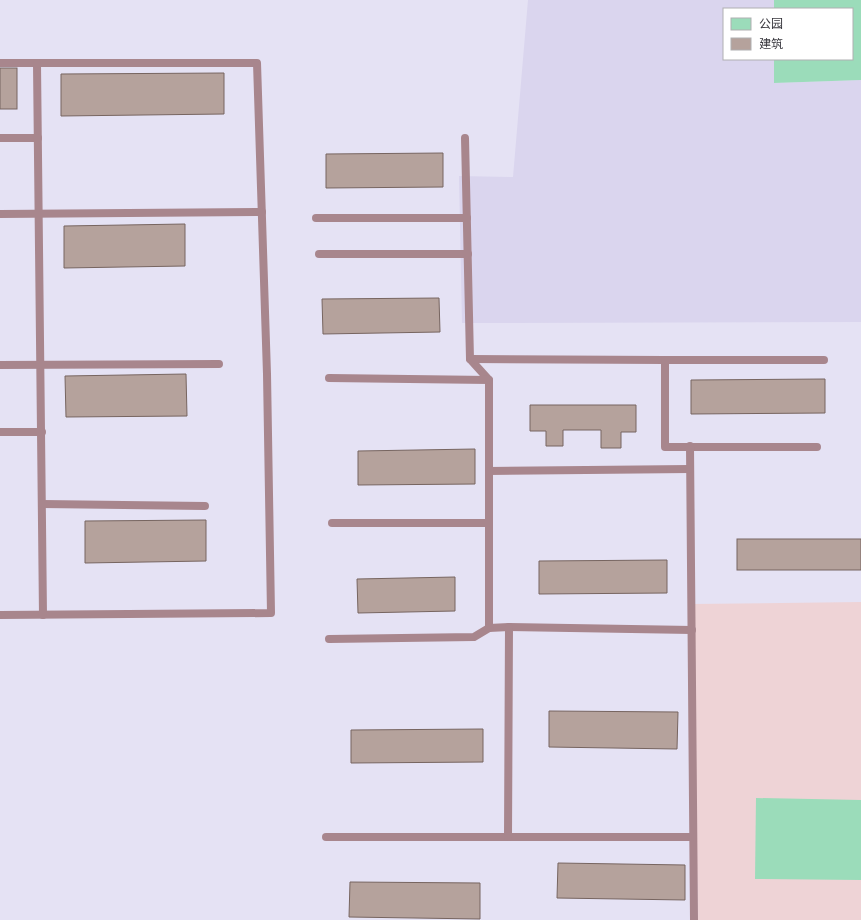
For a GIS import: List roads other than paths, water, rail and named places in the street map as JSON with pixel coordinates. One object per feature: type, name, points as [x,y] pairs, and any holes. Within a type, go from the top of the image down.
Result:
[{"type":"lane","points":[[0,64],[257,63],[267,382],[271,613],[0,615]]},
{"type":"lane","points":[[37,64],[42,364],[43,615]]},
{"type":"lane","points":[[0,138],[38,138]]},
{"type":"lane","points":[[466,138],[470,359],[488,380],[489,628]]},
{"type":"lane","points":[[0,214],[262,212]]},
{"type":"lane","points":[[316,218],[467,218]]},
{"type":"lane","points":[[319,254],[468,254]]},
{"type":"lane","points":[[470,359],[824,360]]},
{"type":"lane","points":[[665,360],[665,446],[817,447]]},
{"type":"lane","points":[[0,364],[219,364]]},
{"type":"lane","points":[[329,378],[488,380]]},
{"type":"lane","points":[[0,432],[42,432]]},
{"type":"lane","points":[[690,446],[694,920]]},
{"type":"lane","points":[[489,470],[690,470]]},
{"type":"lane","points":[[42,504],[205,506]]},
{"type":"lane","points":[[332,522],[489,523]]},
{"type":"lane","points":[[328,639],[474,637],[489,628],[509,627],[692,630]]},
{"type":"lane","points":[[508,837],[509,627]]},
{"type":"lane","points":[[326,837],[694,837]]}]
